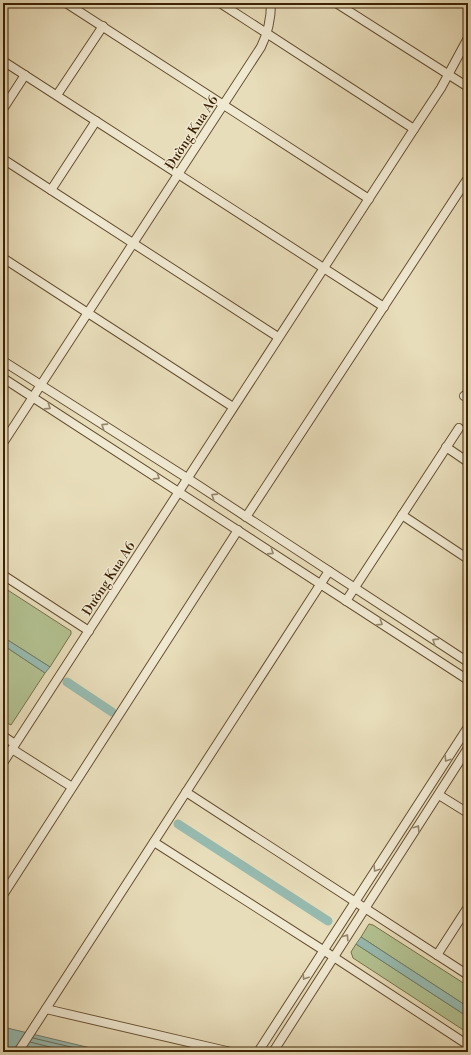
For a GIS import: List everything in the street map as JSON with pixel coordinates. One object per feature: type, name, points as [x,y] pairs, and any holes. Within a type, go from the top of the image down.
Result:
[{"type":"street","points":[[66,3],[369,199]]},
{"type":"street","points":[[220,3],[414,129]]},
{"type":"street","name":"Đường Kua A6","points":[[3,443],[261,47],[267,34],[270,22],[271,3]]},
{"type":"street","points":[[336,3],[468,87]]},
{"type":"street","points":[[57,95],[102,26]]},
{"type":"street","name":"Đường Kua A6","points":[[3,763],[10,749],[414,129],[468,38]]},
{"type":"street","points":[[3,61],[384,307]]},
{"type":"street","points":[[3,109],[25,75]]},
{"type":"street","points":[[51,190],[96,121]]},
{"type":"street","points":[[3,159],[278,337]]},
{"type":"street","points":[[246,518],[468,178]]},
{"type":"street","points":[[3,258],[234,406]]},
{"type":"street","points":[[3,361],[187,478],[468,662]]},
{"type":"street","points":[[3,378],[468,680]]},
{"type":"street","points":[[346,601],[459,428]]},
{"type":"street","points":[[446,447],[468,462]]},
{"type":"street","points":[[402,515],[468,559]]},
{"type":"street","points":[[3,895],[238,530]]},
{"type":"street","points":[[18,1052],[329,571]]},
{"type":"street","points":[[3,575],[88,631]]},
{"type":"street","points":[[258,1052],[468,727]]},
{"type":"street","points":[[3,736],[10,749],[72,787]]},
{"type":"street","points":[[272,1052],[468,748]]},
{"type":"street","points":[[186,792],[468,975]]},
{"type":"street","points":[[438,795],[468,813]]},
{"type":"street","points":[[154,842],[468,1045]]},
{"type":"street","points":[[437,955],[468,907]]},
{"type":"street","points":[[46,1008],[231,1052]]},
{"type":"green space","points":[[3,587],[71,631],[71,634],[50,667],[3,637]]},
{"type":"green space","points":[[3,645],[45,673],[11,725],[3,721]]},
{"type":"green space","points":[[369,924],[373,925],[468,986],[468,1007],[361,937]]},
{"type":"green space","points":[[356,944],[468,1017],[468,1033],[353,958],[351,952]]},
{"type":"water","points":[[3,637],[50,667],[45,673],[3,645]]},
{"type":"water","points":[[361,937],[468,1007],[468,1017],[356,944]]},
{"type":"water","points":[[3,1027],[99,1050],[109,1052],[3,1052]]},
{"type":"waterway","points":[[67,682],[112,712]]},
{"type":"waterway","points":[[178,824],[328,921]]}]
